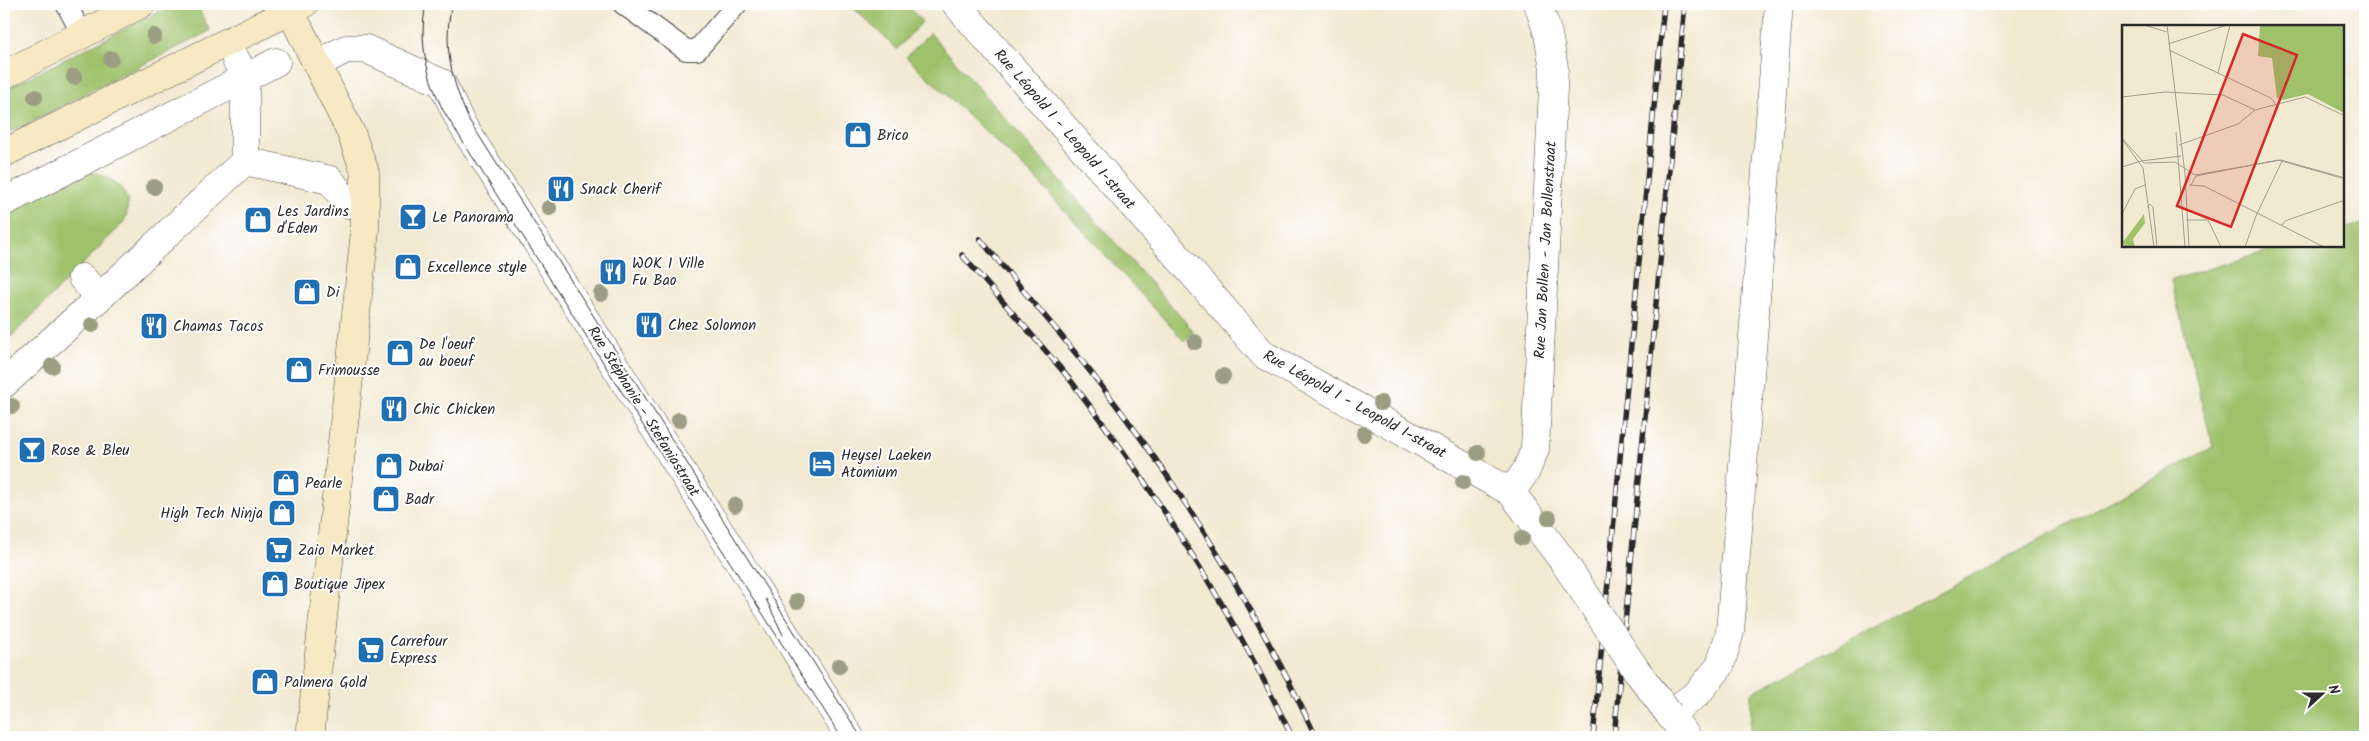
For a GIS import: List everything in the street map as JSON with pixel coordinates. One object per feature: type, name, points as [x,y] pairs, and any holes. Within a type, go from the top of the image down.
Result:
[{"type":"street","points":[[4,75],[141,4]]},
{"type":"street","name":"Rue Léopold I - Leopold I-straat","points":[[956,4],[1264,355],[1511,492],[1561,558],[1637,672],[1687,737]]},
{"type":"street","name":"Rue Jan Bollen - Jan Bollenstraat","points":[[1511,492],[1526,471],[1535,449],[1554,68],[1548,34],[1538,4]]},
{"type":"street","points":[[1669,714],[1697,694],[1720,666],[1730,632],[1779,4]]},
{"type":"street","points":[[4,153],[293,6],[317,64],[351,133],[364,172],[366,206],[364,241],[310,737]]},
{"type":"street","name":"Rue Stéphanie - Stefaniastraat","points":[[317,64],[346,49],[366,49],[442,83],[461,123],[850,737]]},
{"type":"street","points":[[4,202],[240,69],[276,62]]},
{"type":"street","points":[[4,384],[245,161],[240,69]]},
{"type":"street","points":[[245,161],[330,180],[348,204]]},
{"type":"street","points":[[82,278],[100,297]]},
{"type":"lane","points":[[66,4],[82,34]]},
{"type":"lane","points":[[623,4],[686,50],[693,51],[697,50],[738,4]]},
{"type":"green space","points":[[174,4],[196,4],[210,31],[4,135],[4,90]]},
{"type":"green space","points":[[849,4],[906,4],[922,22],[897,49]]},
{"type":"green space","points":[[930,33],[1194,332],[1184,341],[1032,175],[906,57]]},
{"type":"green space","points":[[88,172],[107,177],[121,188],[128,204],[123,223],[12,336],[4,337],[4,213]]},
{"type":"green space","points":[[2365,223],[2365,737],[1750,737],[1751,693],[2213,447],[2171,280],[2278,248],[2344,248],[2344,229]]},
{"type":"tram line","points":[[426,4],[423,32],[426,59],[433,86],[444,112],[841,737]]},
{"type":"tram line","points":[[452,4],[448,34],[450,64],[469,120],[861,737]]},
{"type":"tram line","points":[[766,599],[783,635]]},
{"type":"railway","points":[[1593,737],[1664,4]]},
{"type":"railway","points":[[1614,737],[1685,4]]},
{"type":"railway","points":[[980,239],[1089,370],[1154,457],[1213,547],[1241,594],[1316,737]]},
{"type":"railway","points":[[962,255],[1071,381],[1133,465],[1218,598],[1269,690],[1292,737]]},
{"type":"place","name":"Brico","points":[[858,135]]},
{"type":"place","name":"Snack Cherif","points":[[561,189]]},
{"type":"place","name":"Le Panorama","points":[[413,217]]},
{"type":"place","name":"Les Jardins d'Eden","points":[[258,220]]},
{"type":"place","name":"Excellence style","points":[[408,267]]},
{"type":"place","name":"WOK 1 Ville Fu Bao","points":[[613,272]]},
{"type":"place","name":"Di","points":[[307,292]]},
{"type":"place","name":"Chez Solomon","points":[[649,325]]},
{"type":"place","name":"Chamas Tacos","points":[[154,326]]},
{"type":"place","name":"De l'oeuf au boeuf","points":[[400,353]]},
{"type":"place","name":"Frimousse","points":[[299,370]]},
{"type":"place","name":"Chic Chicken","points":[[394,409]]},
{"type":"place","name":"Rose & Bleu","points":[[32,450]]},
{"type":"place","name":"Heysel Laeken Atomium","points":[[822,464]]},
{"type":"place","name":"Dubai","points":[[389,466]]},
{"type":"place","name":"Pearle","points":[[286,483]]},
{"type":"place","name":"Badr","points":[[386,499]]},
{"type":"place","name":"High Tech Ninja","points":[[282,513]]},
{"type":"place","name":"Zaio Market","points":[[279,550]]},
{"type":"place","name":"Boutique Jipex","points":[[275,584]]},
{"type":"place","name":"Carrefour Express","points":[[371,650]]},
{"type":"place","name":"Palmera Gold","points":[[265,682]]}]
